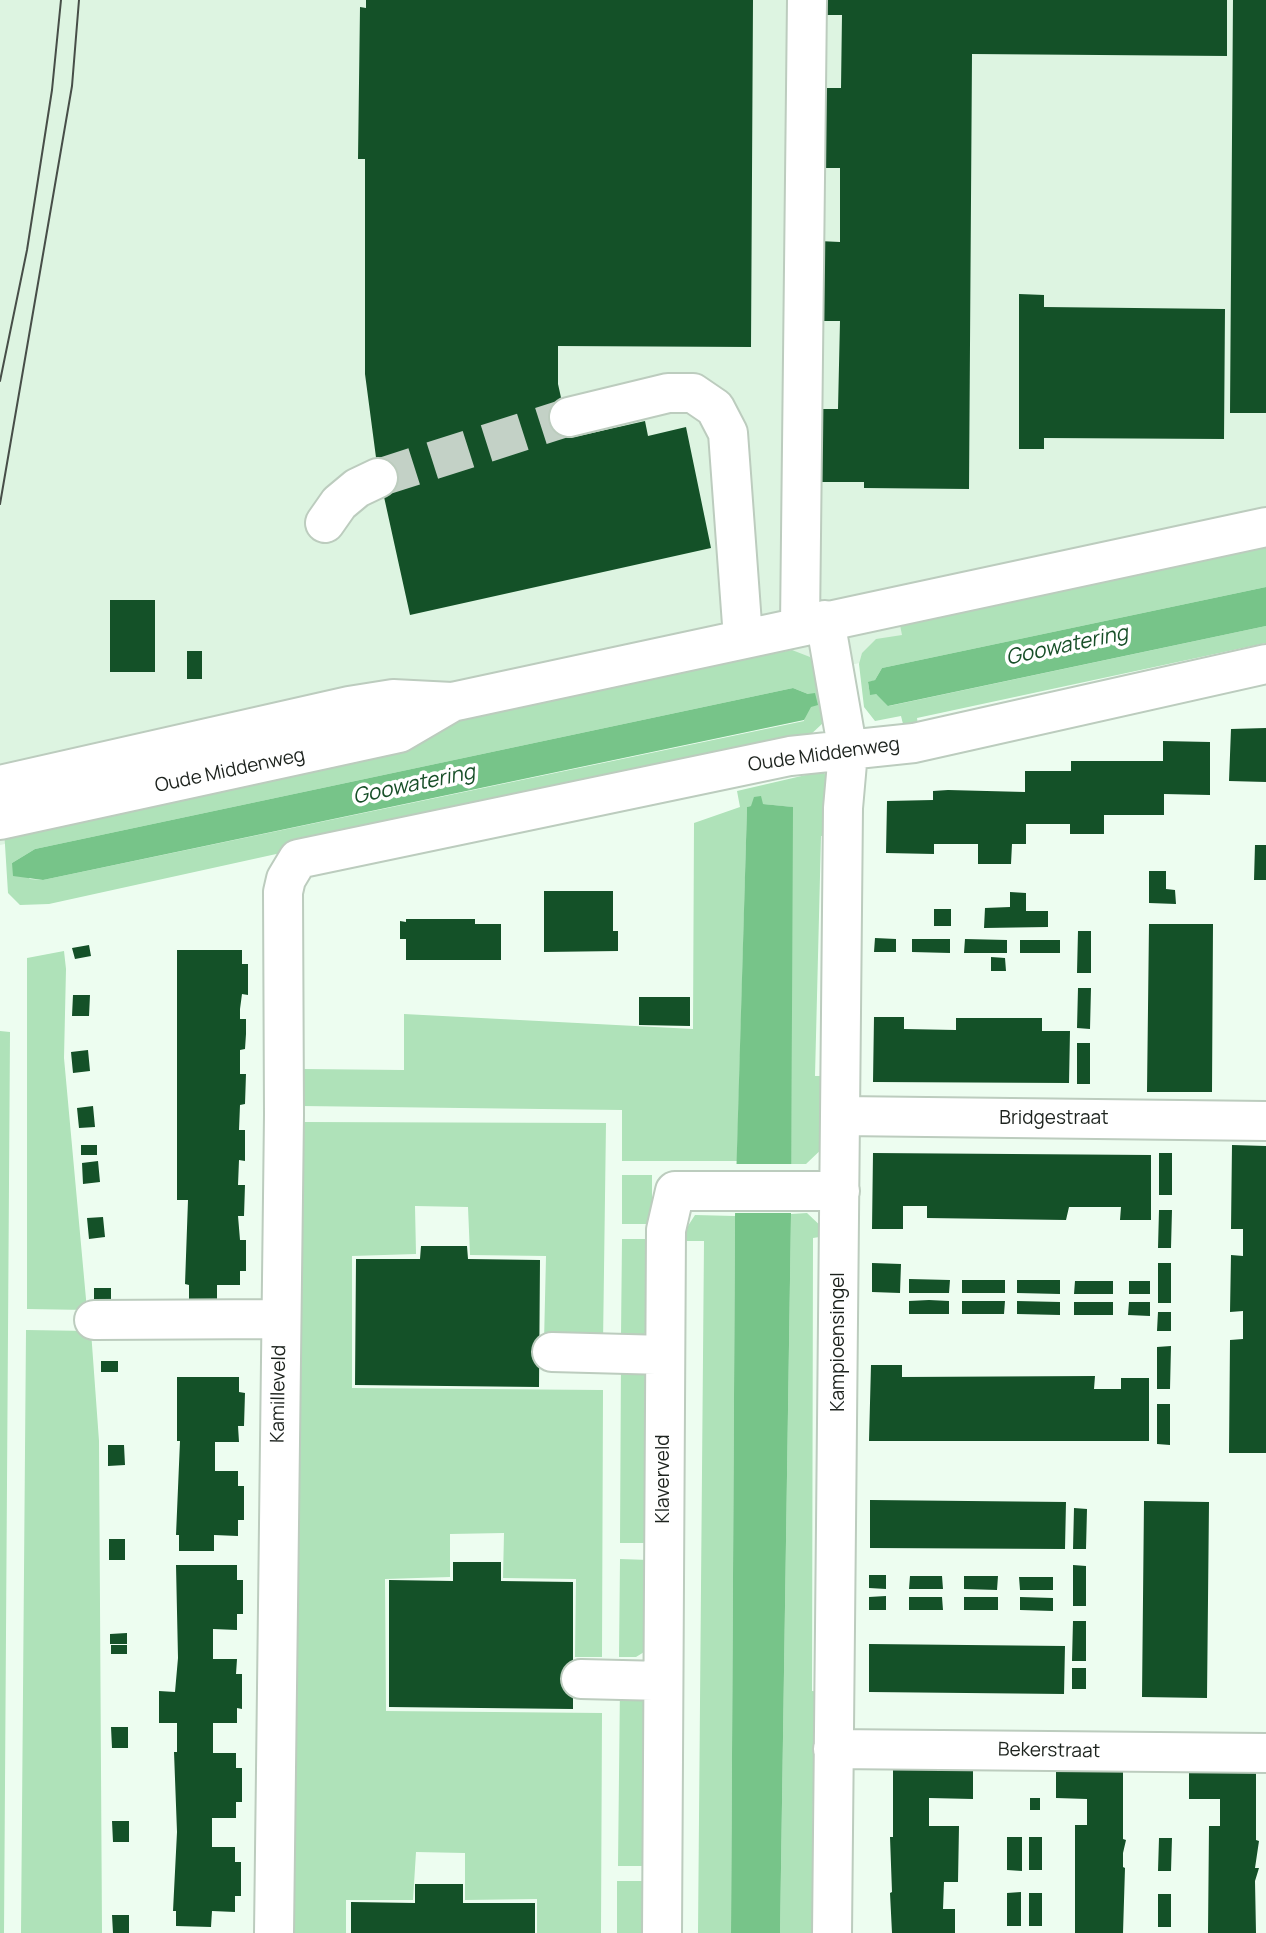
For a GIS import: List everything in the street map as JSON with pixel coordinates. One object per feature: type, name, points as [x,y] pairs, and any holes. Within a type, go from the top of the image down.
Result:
[{"type":"street","name":"Kampioensingel","points":[[807,0],[812,623],[848,752],[843,808],[842,1116],[824,1191],[833,1749],[832,1933]]},
{"type":"street","points":[[569,417],[668,393],[693,393],[715,408],[728,433],[743,638]]},
{"type":"street","points":[[325,523],[339,503],[357,488],[378,478]]},
{"type":"street","name":"Oude Middenweg","points":[[0,785],[349,706],[393,699],[452,702],[1266,527]]},
{"type":"street","name":"Oude Middenweg","points":[[298,859],[790,756],[915,743],[1266,664]]},
{"type":"street","name":"Oude Middenweg","points":[[0,820],[399,733],[452,702]]},
{"type":"street","name":"Kamilleveld","points":[[274,1933],[284,1115],[283,892],[286,879],[298,859]]},
{"type":"street","name":"Bridgestraat","points":[[842,1116],[1266,1121]]},
{"type":"street","name":"Klaverveld","points":[[662,1933],[666,1230],[675,1191],[824,1191]]},
{"type":"street","points":[[94,1320],[280,1319]]},
{"type":"street","points":[[552,1352],[665,1355]]},
{"type":"street","points":[[581,1679],[663,1681]]},
{"type":"street","name":"Bekerstraat","points":[[833,1749],[1266,1753]]},
{"type":"shaded area","points":[[0,0],[1266,0],[1266,577],[0,845]]},
{"type":"shaded area","points":[[1266,547],[1266,587],[882,668],[875,680],[868,683],[870,694],[876,694],[889,706],[1266,626],[1266,643],[917,718],[918,725],[904,728],[901,716],[875,721],[864,707],[859,664],[862,653],[876,639],[902,635],[900,625]]},
{"type":"shaded area","points":[[792,650],[810,657],[821,675],[828,712],[823,723],[808,737],[49,904],[20,905],[8,893],[4,829],[457,716]],"holes":[[[793,688],[808,694],[804,721],[43,880],[30,879],[12,863],[35,849]]]},
{"type":"shaded area","points":[[823,771],[829,781],[830,835],[821,836],[815,1076],[827,1076],[827,1144],[806,1164],[791,1164],[792,807],[763,804],[747,807],[737,1161],[622,1161],[622,1110],[301,1106],[302,1069],[404,1070],[404,1014],[693,1029],[694,823],[740,807],[737,791]]},
{"type":"shaded area","points":[[64,951],[64,1058],[87,1310],[27,1309],[27,958]]},
{"type":"shaded area","points":[[0,1031],[10,1032],[4,1933],[0,1933]]},
{"type":"shaded area","points":[[301,1122],[606,1123],[603,1344],[544,1342],[546,1256],[470,1255],[468,1207],[415,1206],[416,1254],[352,1256],[352,1388],[603,1390],[602,1657],[575,1657],[576,1579],[503,1578],[504,1533],[450,1534],[450,1577],[385,1579],[386,1711],[602,1713],[601,1933],[537,1933],[537,1899],[465,1900],[465,1853],[416,1852],[413,1900],[346,1900],[346,1933],[294,1933]]},
{"type":"shaded area","points":[[622,1175],[652,1175],[652,1224],[622,1224]]},
{"type":"shaded area","points":[[807,1213],[826,1231],[826,1236],[813,1238],[812,1691],[823,1692],[823,1790],[813,1790],[812,1933],[780,1933],[791,1214]]},
{"type":"shaded area","points":[[695,1215],[735,1216],[731,1933],[698,1933],[704,1241],[686,1241],[686,1229]]},
{"type":"shaded area","points":[[622,1239],[652,1239],[651,1329],[641,1336],[621,1336]]},
{"type":"shaded area","points":[[26,1330],[91,1331],[99,1441],[102,1933],[21,1933]]},
{"type":"shaded area","points":[[621,1359],[651,1371],[650,1543],[620,1543]]},
{"type":"shaded area","points":[[620,1559],[649,1560],[649,1649],[636,1657],[619,1657]]},
{"type":"shaded area","points":[[620,1684],[648,1693],[648,1866],[618,1866]]},
{"type":"shaded area","points":[[617,1881],[647,1881],[647,1933],[617,1933]]},
{"type":"water","name":"Goowatering","points":[[1266,587],[1266,626],[888,706],[876,694],[870,695],[868,682],[875,680],[882,668]]},
{"type":"water","name":"Goowatering","points":[[793,688],[808,694],[815,693],[818,705],[811,707],[804,720],[43,880],[13,876],[12,863],[35,849]]},
{"type":"water","points":[[761,796],[763,804],[793,807],[791,1214],[780,1933],[731,1933],[735,1216],[747,807],[751,806],[754,797]]},
{"type":"pier","points":[[734,1164],[795,1164],[794,1213],[732,1213]]},
{"type":"building","points":[[366,0],[753,0],[751,347],[558,346],[558,384],[570,438],[645,421],[648,436],[686,427],[711,548],[410,615],[377,465],[365,374],[365,159],[358,159],[360,7],[366,8]]},
{"type":"building","points":[[821,0],[1227,0],[1227,56],[972,54],[969,489],[864,488],[864,482],[818,482],[818,409],[838,409],[840,321],[819,321],[819,241],[840,242],[840,168],[820,168],[821,88],[841,88],[842,15],[821,15]]},
{"type":"building","points":[[1233,0],[1266,0],[1266,413],[1230,413]]},
{"type":"building","points":[[1019,294],[1044,295],[1044,307],[1225,309],[1224,439],[1044,438],[1044,449],[1019,449]]},
{"type":"building","points":[[110,600],[155,600],[155,672],[110,672]]},
{"type":"building","points":[[187,651],[202,651],[202,679],[187,679]]},
{"type":"building","points":[[1266,728],[1266,782],[1229,781],[1231,729]]},
{"type":"building","points":[[1163,741],[1210,742],[1210,795],[1164,794],[1164,815],[1104,815],[1104,834],[1070,834],[1070,824],[1026,824],[1026,844],[1012,844],[1011,864],[978,864],[978,844],[934,844],[934,854],[886,853],[887,801],[933,800],[933,791],[948,790],[1025,792],[1025,771],[1071,771],[1071,761],[1163,761]]},
{"type":"building","points":[[1255,845],[1266,845],[1266,880],[1254,880]]},
{"type":"building","points":[[1149,871],[1166,871],[1166,889],[1175,890],[1176,904],[1149,903]]},
{"type":"building","points":[[544,891],[613,891],[613,931],[618,931],[618,951],[544,952]]},
{"type":"building","points":[[1010,892],[1026,893],[1026,911],[1048,911],[1048,927],[984,928],[985,908],[1010,907]]},
{"type":"building","points":[[934,909],[951,909],[951,926],[934,926]]},
{"type":"building","points":[[406,919],[475,919],[475,924],[501,924],[501,960],[406,960],[406,939],[400,939],[400,921],[406,922]]},
{"type":"building","points":[[1149,924],[1213,924],[1212,1092],[1147,1092]]},
{"type":"building","points":[[1078,931],[1091,931],[1091,973],[1077,973]]},
{"type":"building","points":[[875,938],[896,939],[896,952],[874,952]]},
{"type":"building","points":[[912,939],[950,939],[950,953],[912,952]]},
{"type":"building","points":[[965,939],[1007,940],[1007,953],[964,953]]},
{"type":"building","points":[[1020,940],[1060,940],[1060,953],[1020,953]]},
{"type":"building","points":[[89,945],[91,956],[75,959],[72,948]]},
{"type":"building","points":[[177,950],[242,950],[242,964],[248,964],[248,995],[242,994],[240,1009],[240,1019],[246,1019],[246,1034],[245,1049],[240,1050],[240,1074],[246,1074],[245,1104],[240,1105],[239,1130],[245,1130],[245,1161],[239,1160],[238,1185],[245,1185],[244,1216],[238,1216],[240,1240],[246,1240],[246,1271],[240,1271],[240,1285],[217,1285],[217,1300],[189,1300],[189,1285],[185,1284],[188,1200],[177,1200]]},
{"type":"building","points":[[991,957],[1005,958],[1006,971],[991,971]]},
{"type":"building","points":[[1078,988],[1091,988],[1090,1029],[1077,1028]]},
{"type":"building","points":[[73,995],[90,995],[89,1016],[72,1016]]},
{"type":"building","points":[[639,997],[690,997],[690,1026],[639,1025]]},
{"type":"building","points":[[874,1017],[904,1017],[904,1029],[956,1030],[956,1018],[1042,1018],[1042,1031],[1070,1031],[1069,1083],[873,1082]]},
{"type":"building","points":[[1077,1043],[1090,1043],[1090,1084],[1077,1084]]},
{"type":"building","points":[[88,1050],[90,1071],[73,1073],[71,1052]]},
{"type":"building","points":[[93,1106],[95,1127],[79,1128],[77,1108]]},
{"type":"building","points":[[81,1145],[97,1145],[97,1155],[81,1155]]},
{"type":"building","points":[[1232,1145],[1266,1146],[1266,1453],[1229,1453],[1230,1340],[1243,1339],[1243,1311],[1230,1312],[1231,1255],[1243,1256],[1243,1229],[1231,1229]]},
{"type":"building","points":[[873,1153],[1151,1155],[1151,1220],[1120,1220],[1121,1207],[1069,1207],[1066,1220],[927,1218],[927,1206],[903,1206],[903,1229],[872,1229]]},
{"type":"building","points":[[1159,1153],[1172,1153],[1172,1195],[1159,1195]]},
{"type":"building","points":[[98,1161],[100,1182],[83,1184],[82,1163]]},
{"type":"building","points":[[1159,1210],[1172,1210],[1171,1248],[1158,1248]]},
{"type":"building","points":[[103,1217],[105,1237],[89,1239],[87,1218]]},
{"type":"building","points":[[421,1246],[467,1246],[468,1259],[540,1260],[539,1387],[355,1385],[356,1259],[420,1259]]},
{"type":"building","points":[[872,1263],[901,1264],[900,1293],[872,1292]]},
{"type":"building","points":[[1158,1263],[1171,1263],[1171,1303],[1158,1303]]},
{"type":"building","points":[[909,1279],[950,1280],[949,1293],[909,1293]]},
{"type":"building","points":[[962,1280],[1005,1280],[1005,1293],[962,1293]]},
{"type":"building","points":[[1017,1280],[1060,1280],[1060,1294],[1017,1293]]},
{"type":"building","points":[[1075,1281],[1113,1281],[1113,1294],[1074,1294]]},
{"type":"building","points":[[1129,1281],[1150,1281],[1150,1294],[1129,1294]]},
{"type":"building","points":[[94,1288],[111,1288],[111,1300],[94,1299]]},
{"type":"building","points":[[909,1301],[949,1301],[949,1314],[909,1314]]},
{"type":"building","points":[[962,1301],[1005,1301],[1004,1314],[962,1314]]},
{"type":"building","points":[[1017,1301],[1060,1302],[1060,1315],[1017,1314]]},
{"type":"building","points":[[1074,1302],[1113,1302],[1113,1315],[1074,1315]]},
{"type":"building","points":[[1129,1302],[1150,1302],[1150,1316],[1128,1315]]},
{"type":"building","points":[[1158,1312],[1171,1312],[1171,1331],[1157,1331]]},
{"type":"building","points":[[1171,1346],[1170,1389],[1157,1389],[1157,1347]]},
{"type":"building","points":[[101,1361],[118,1361],[118,1372],[101,1372]]},
{"type":"building","points":[[871,1365],[902,1365],[902,1377],[1095,1376],[1094,1389],[1121,1389],[1121,1378],[1149,1378],[1149,1441],[869,1441]]},
{"type":"building","points":[[177,1377],[239,1377],[239,1392],[245,1393],[244,1426],[238,1426],[239,1442],[215,1442],[215,1471],[238,1471],[238,1486],[244,1486],[244,1520],[238,1520],[238,1536],[214,1535],[214,1551],[179,1551],[179,1535],[176,1535],[180,1441],[177,1441]]},
{"type":"building","points":[[1157,1404],[1170,1404],[1170,1445],[1157,1444]]},
{"type":"building","points":[[108,1445],[124,1445],[125,1465],[108,1466]]},
{"type":"building","points":[[870,1500],[1066,1502],[1065,1549],[870,1548]]},
{"type":"building","points":[[1144,1501],[1209,1502],[1207,1698],[1142,1697]]},
{"type":"building","points":[[1074,1508],[1087,1509],[1086,1549],[1073,1549]]},
{"type":"building","points":[[109,1539],[125,1539],[125,1560],[109,1560]]},
{"type":"building","points":[[453,1562],[501,1562],[501,1581],[573,1582],[573,1709],[389,1707],[389,1580],[453,1581]]},
{"type":"building","points":[[176,1565],[237,1565],[237,1580],[243,1580],[243,1614],[237,1614],[237,1630],[213,1629],[213,1659],[237,1659],[236,1674],[242,1674],[242,1709],[237,1708],[237,1723],[213,1723],[213,1753],[236,1753],[236,1768],[242,1768],[242,1802],[236,1802],[236,1818],[212,1818],[212,1847],[235,1847],[235,1862],[241,1862],[241,1896],[235,1896],[235,1912],[212,1911],[211,1927],[176,1926],[176,1911],[173,1911],[177,1832],[174,1752],[177,1752],[177,1723],[159,1723],[159,1691],[175,1692],[178,1658]]},
{"type":"building","points":[[1073,1565],[1086,1566],[1086,1606],[1073,1606]]},
{"type":"building","points":[[869,1575],[886,1575],[886,1589],[869,1588]]},
{"type":"building","points":[[910,1576],[942,1576],[943,1589],[909,1589]]},
{"type":"building","points":[[964,1576],[998,1576],[997,1590],[964,1589]]},
{"type":"building","points":[[1019,1577],[1053,1577],[1053,1590],[1020,1590]]},
{"type":"building","points":[[886,1596],[886,1610],[869,1610],[869,1597]]},
{"type":"building","points":[[909,1597],[942,1597],[943,1610],[909,1610]]},
{"type":"building","points":[[964,1597],[998,1597],[998,1610],[964,1610]]},
{"type":"building","points":[[1020,1597],[1053,1598],[1053,1611],[1020,1610]]},
{"type":"building","points":[[1073,1621],[1086,1621],[1086,1661],[1072,1661]]},
{"type":"building","points":[[127,1633],[127,1644],[110,1644],[110,1634]]},
{"type":"building","points":[[869,1644],[1065,1646],[1064,1694],[869,1692]]},
{"type":"building","points":[[111,1645],[127,1645],[127,1654],[111,1654]]},
{"type":"building","points":[[1072,1668],[1086,1668],[1086,1689],[1072,1689]]},
{"type":"building","points":[[111,1727],[128,1727],[128,1748],[112,1748]]},
{"type":"building","points":[[893,1767],[973,1767],[973,1799],[929,1798],[929,1826],[959,1826],[958,1882],[944,1882],[943,1909],[955,1909],[955,1933],[892,1933],[890,1837],[893,1837]]},
{"type":"building","points":[[1056,1768],[1123,1769],[1123,1839],[1126,1840],[1123,1853],[1123,1933],[1075,1933],[1075,1825],[1087,1825],[1087,1799],[1056,1798]]},
{"type":"building","points":[[1189,1769],[1256,1770],[1256,1840],[1259,1841],[1255,1868],[1259,1868],[1255,1881],[1256,1933],[1208,1933],[1209,1826],[1220,1826],[1220,1799],[1189,1799]]},
{"type":"building","points":[[1030,1798],[1040,1798],[1040,1810],[1030,1810]]},
{"type":"building","points":[[112,1821],[129,1821],[129,1842],[113,1842]]},
{"type":"building","points":[[1007,1837],[1022,1837],[1022,1871],[1007,1870]]},
{"type":"building","points":[[1029,1837],[1042,1837],[1042,1870],[1029,1870]]},
{"type":"building","points":[[1159,1838],[1172,1838],[1171,1871],[1158,1871]]},
{"type":"building","points":[[415,1884],[463,1884],[463,1903],[535,1903],[535,1933],[351,1933],[351,1902],[415,1903]]},
{"type":"building","points":[[1021,1892],[1021,1926],[1007,1926],[1007,1893]]},
{"type":"building","points":[[1029,1893],[1042,1893],[1042,1926],[1029,1926]]},
{"type":"building","points":[[1158,1894],[1171,1894],[1171,1927],[1158,1927]]},
{"type":"building","points":[[112,1915],[129,1915],[129,1933],[113,1933]]},
{"type":"tunnel","points":[[378,478],[569,417]]},
{"type":"tram line","points":[[0,381],[27,250],[52,90],[61,0]]},
{"type":"tram line","points":[[0,504],[72,86],[79,0]]}]
